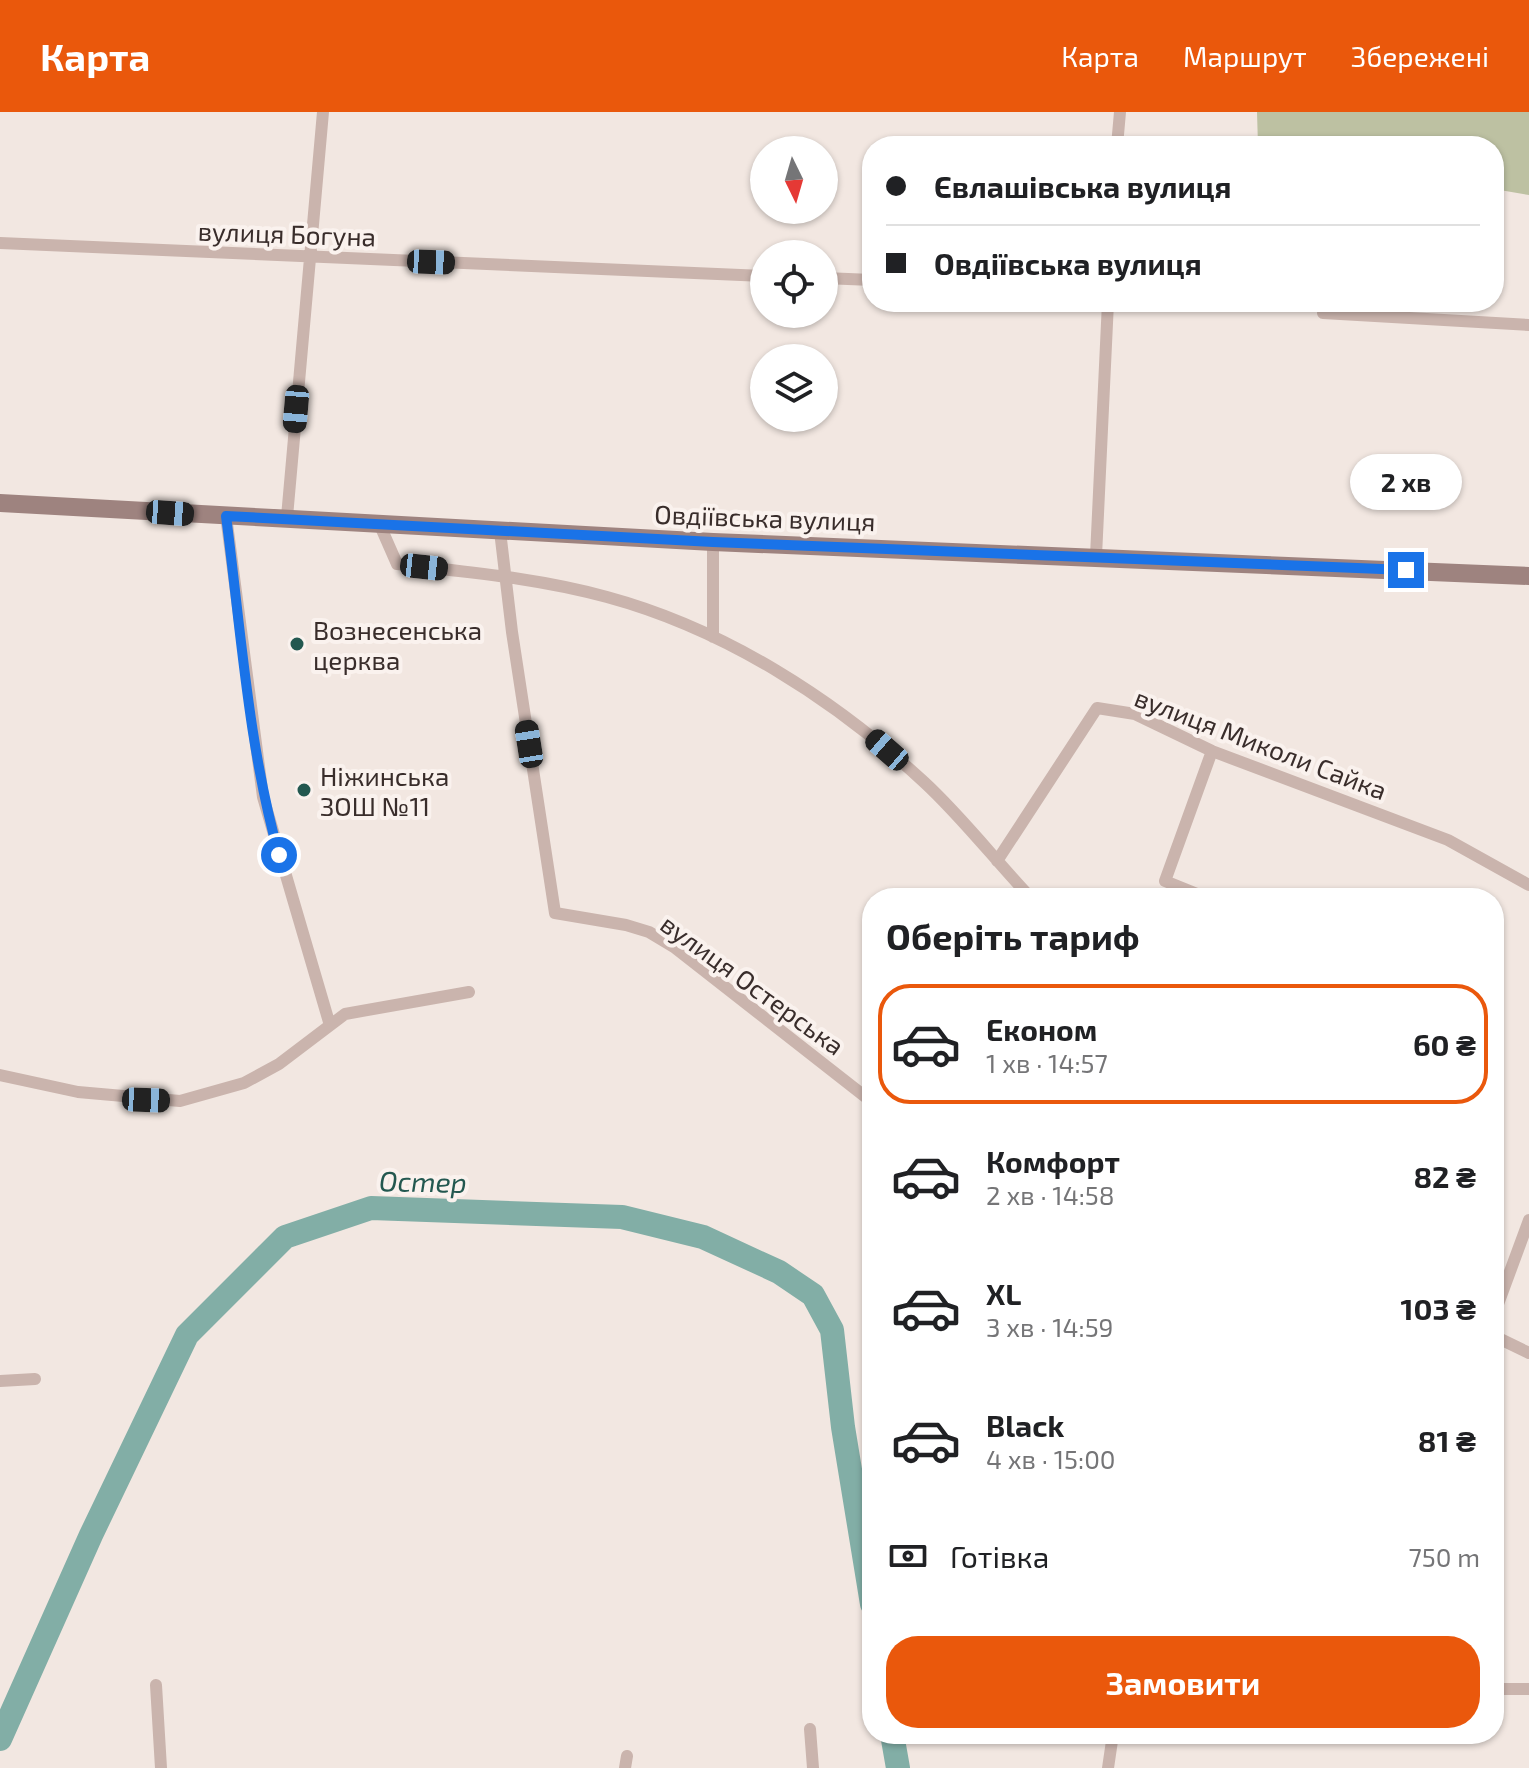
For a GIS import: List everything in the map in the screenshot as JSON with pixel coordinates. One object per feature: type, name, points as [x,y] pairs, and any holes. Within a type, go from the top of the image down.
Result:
[{"type":"main road","name":"Овдіївська вулиця","points":[[0,503],[713,542],[1529,576]]},
{"type":"street","points":[[287,517],[323,112]]},
{"type":"street","points":[[1118,136],[1120,112]]},
{"type":"street","name":"вулиця Богуна","points":[[0,243],[750,275]]},
{"type":"street","points":[[838,279],[862,280]]},
{"type":"street","points":[[1096,556],[1108,312]]},
{"type":"street","points":[[1323,313],[1529,325]]},
{"type":"street","points":[[226,516],[263,797],[329,1022]]},
{"type":"street","points":[[379,523],[397,564],[505,576],[607,597],[675,619],[713,637],[849,717],[925,783],[1022,888]]},
{"type":"street","name":"вулиця Остерська","points":[[500,531],[555,913],[649,932],[674,947],[862,1094]]},
{"type":"street","points":[[713,542],[713,637]]},
{"type":"street","name":"вулиця Миколи Сайка","points":[[997,861],[1097,708],[1135,714],[1212,751],[1448,840],[1529,885]]},
{"type":"street","points":[[1182,888],[1165,881],[1212,751]]},
{"type":"street","points":[[0,1075],[78,1092],[180,1101],[244,1083],[279,1064],[329,1022],[345,1014],[469,992]]},
{"type":"street","points":[[1504,1288],[1529,1220]]},
{"type":"street","points":[[1504,1341],[1529,1353]]},
{"type":"street","points":[[0,1381],[35,1379]]},
{"type":"street","points":[[156,1685],[161,1768]]},
{"type":"street","points":[[1504,1689],[1529,1689]]},
{"type":"street","points":[[810,1729],[813,1768]]},
{"type":"street","points":[[1108,1768],[1112,1744]]},
{"type":"green space","points":[[1257,112],[1529,112],[1529,195],[1504,191],[1504,136],[1258,136]]},
{"type":"waterway","name":"Остер","points":[[0,1739],[91,1535],[187,1335],[285,1237],[371,1208],[622,1217],[703,1237],[779,1272],[813,1295],[832,1330],[843,1427],[862,1543]]},
{"type":"waterway","name":"Остер","points":[[894,1744],[898,1768]]},
{"type":"place","name":"Вознесенська церква","points":[[297,644]]},
{"type":"place","name":"Ніжинська ЗОШ №11","points":[[304,790]]},
{"type":"route","points":[[279,855],[263,797],[252,730],[226,516],[713,542],[1406,570]]}]
